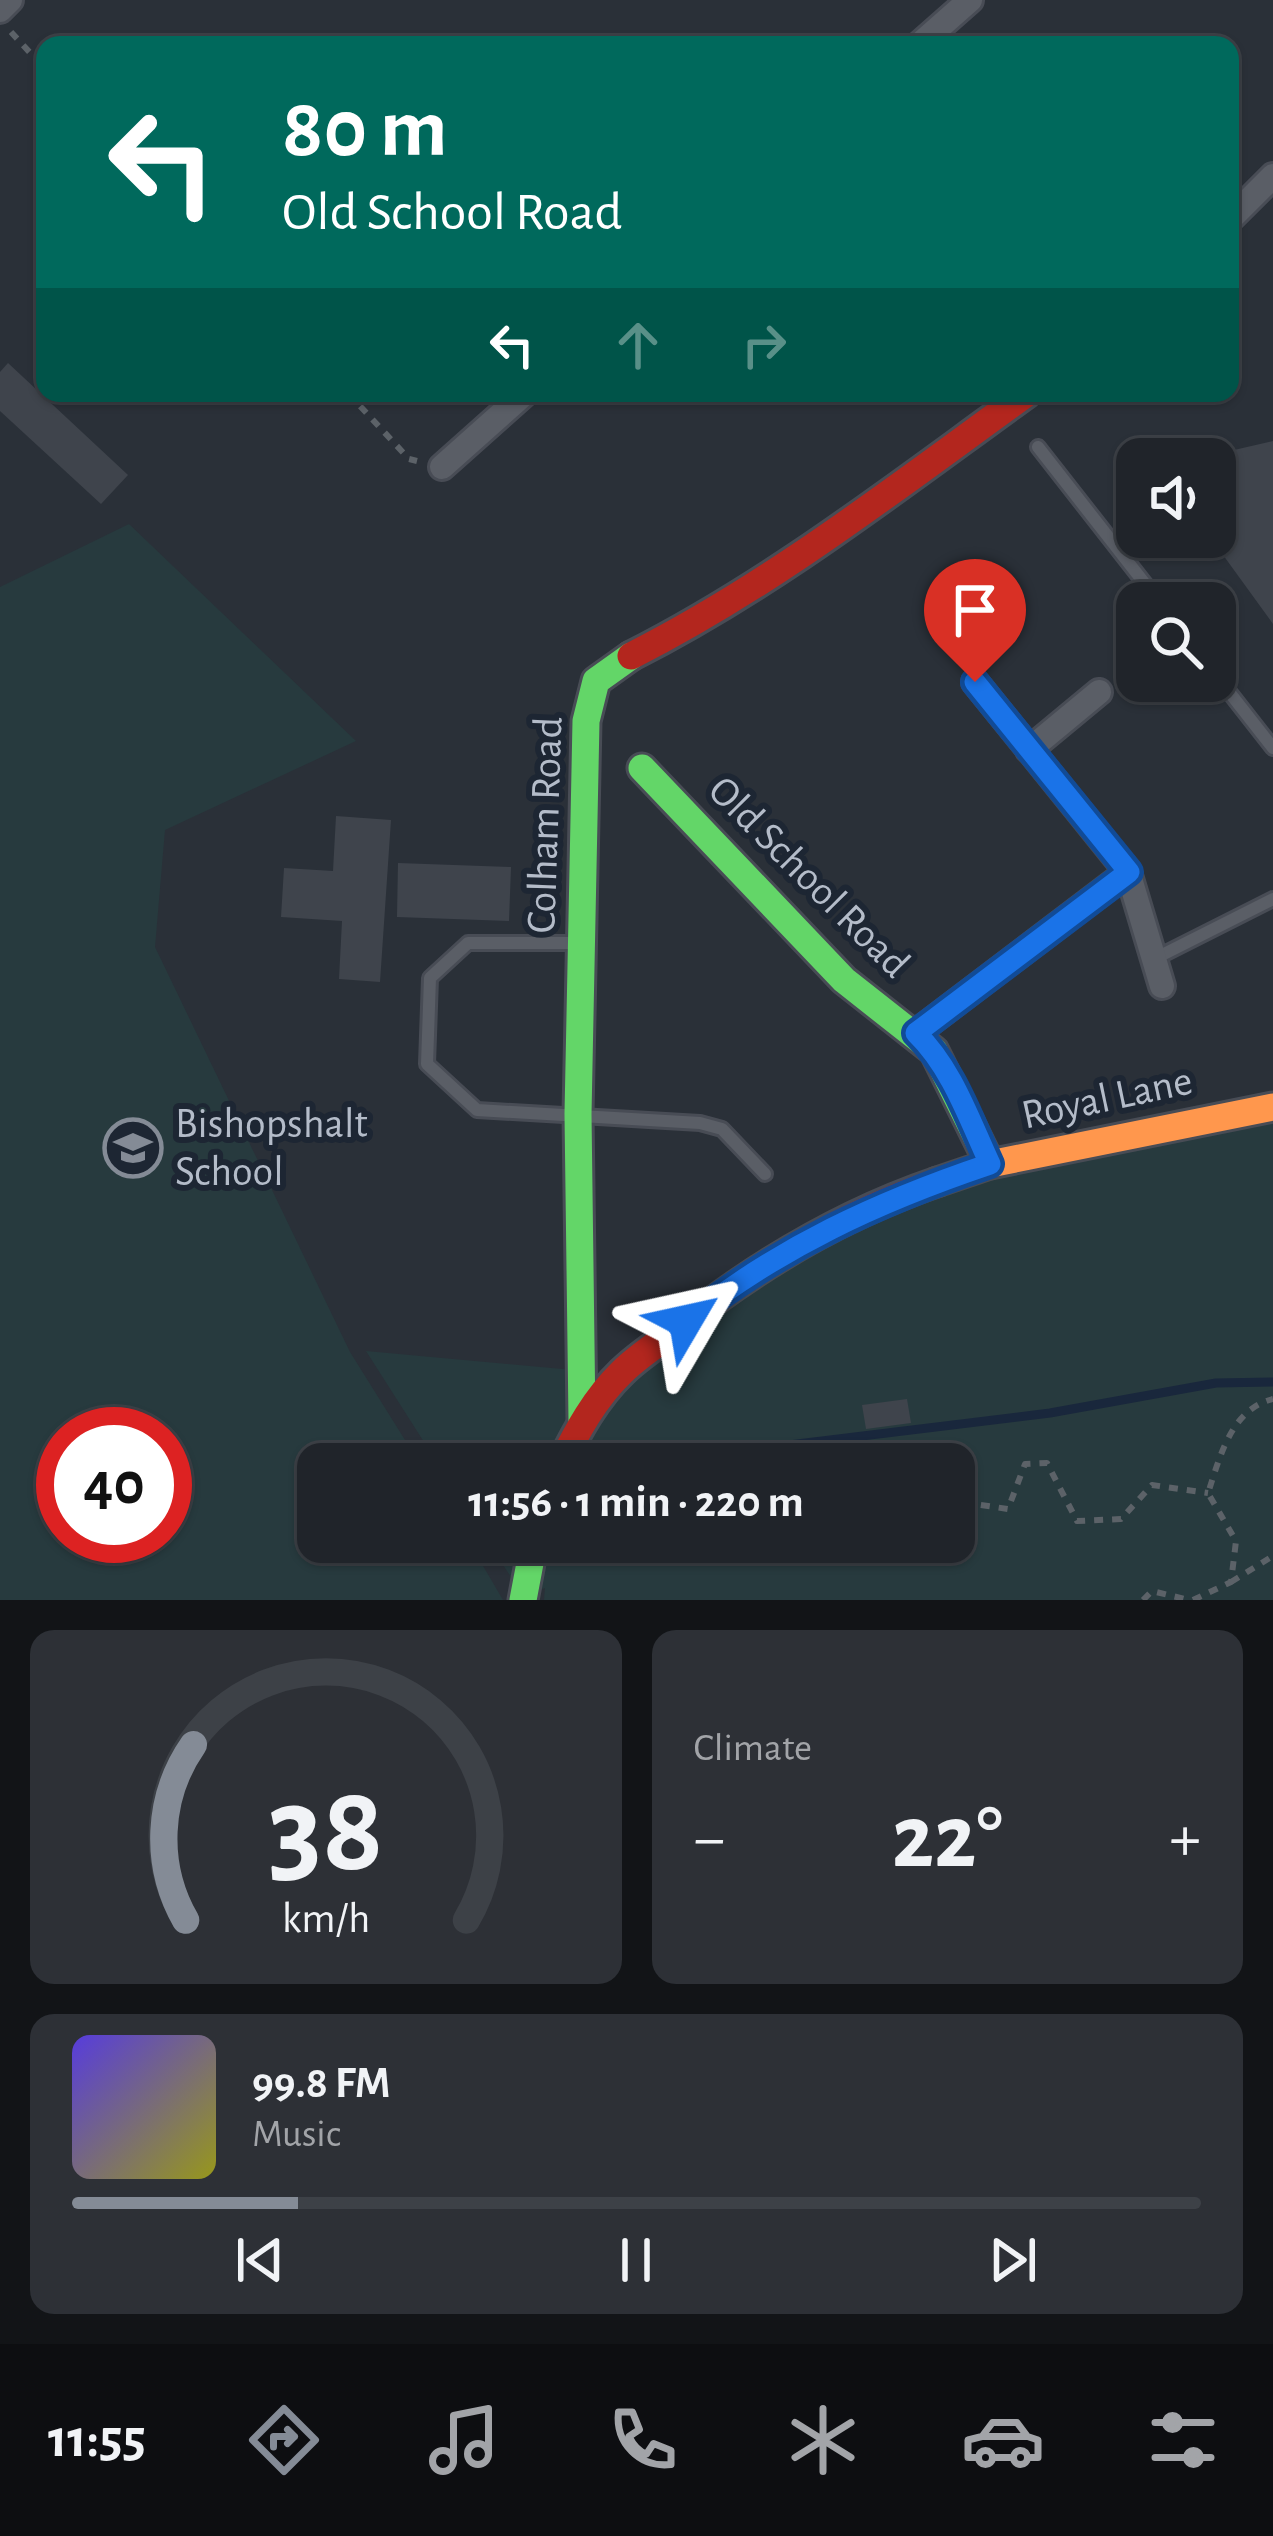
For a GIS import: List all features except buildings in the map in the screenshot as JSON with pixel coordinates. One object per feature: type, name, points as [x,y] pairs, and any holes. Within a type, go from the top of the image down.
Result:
[{"type":"street","points":[[0,10],[10,0]]},
{"type":"street","points":[[929,36],[970,0]]},
{"type":"street","points":[[1239,210],[1273,176]]},
{"type":"street","points":[[442,467],[516,402]]},
{"type":"street","name":"Colham Road","points":[[582,1421],[578,1114],[586,721],[596,681],[620,661],[709,616],[797,558],[1014,402]]},
{"type":"street","points":[[975,682],[1129,872],[1162,986]]},
{"type":"street","points":[[1028,750],[1099,692]]},
{"type":"street","name":"Old School Road","points":[[642,768],[844,980],[934,1051],[990,1164]]},
{"type":"street","points":[[916,1033],[1129,872]]},
{"type":"street","name":"Royal Lane","points":[[571,1443],[582,1421],[622,1372],[718,1296],[803,1241],[896,1196],[990,1164],[1273,1106]]},
{"type":"street","points":[[523,1600],[530,1563]]},
{"type":"lane","points":[[1038,447],[1144,582]]},
{"type":"lane","points":[[1236,701],[1273,748]]},
{"type":"lane","points":[[1154,959],[1273,899]]},
{"type":"lane","points":[[582,944],[468,943],[430,978],[427,1064],[477,1109],[700,1123],[722,1129],[766,1174]]},
{"type":"path","points":[[0,20],[36,59]]},
{"type":"path","points":[[355,402],[409,459],[442,467]]},
{"type":"path","points":[[1231,1582],[1236,1540],[1208,1493],[1228,1434],[1257,1403],[1273,1400]]},
{"type":"path","points":[[975,1504],[1008,1509],[1025,1464],[1047,1463],[1077,1521],[1121,1520],[1152,1486],[1208,1493]]},
{"type":"path","points":[[1143,1600],[1152,1591],[1191,1600],[1273,1556]]},
{"type":"green space","name":"Bishopshalt School","points":[[129,524],[356,741],[165,830],[155,947],[350,1352],[407,1443],[297,1443],[297,1563],[481,1563],[503,1600],[0,1600],[0,587]]},
{"type":"green space","points":[[1273,1107],[1273,1600],[544,1600],[545,1588],[524,1597],[502,1563],[975,1563],[975,1443],[425,1443],[366,1351],[595,1372],[611,1383],[896,1196]]},
{"type":"waterway","points":[[805,1443],[1050,1413],[1216,1383],[1273,1382]]},
{"type":"traffic: fast","points":[[582,1421],[578,1114],[586,721],[596,681],[631,656]]},
{"type":"traffic: fast","points":[[642,768],[844,980],[934,1051],[990,1164]]},
{"type":"traffic: fast","points":[[523,1600],[530,1563]]},
{"type":"traffic: slow","points":[[937,1182],[990,1164],[1273,1107]]},
{"type":"traffic: jam","points":[[631,656],[785,566],[1015,402]]},
{"type":"traffic: jam","points":[[572,1443],[612,1382],[703,1309],[832,1227],[937,1182]]},
{"type":"place","name":"Bishopshalt School","points":[[133,1148]]},
{"type":"route","points":[[686,1321],[803,1241],[896,1196],[990,1164],[947,1072],[916,1033],[1129,872],[975,682]]}]
